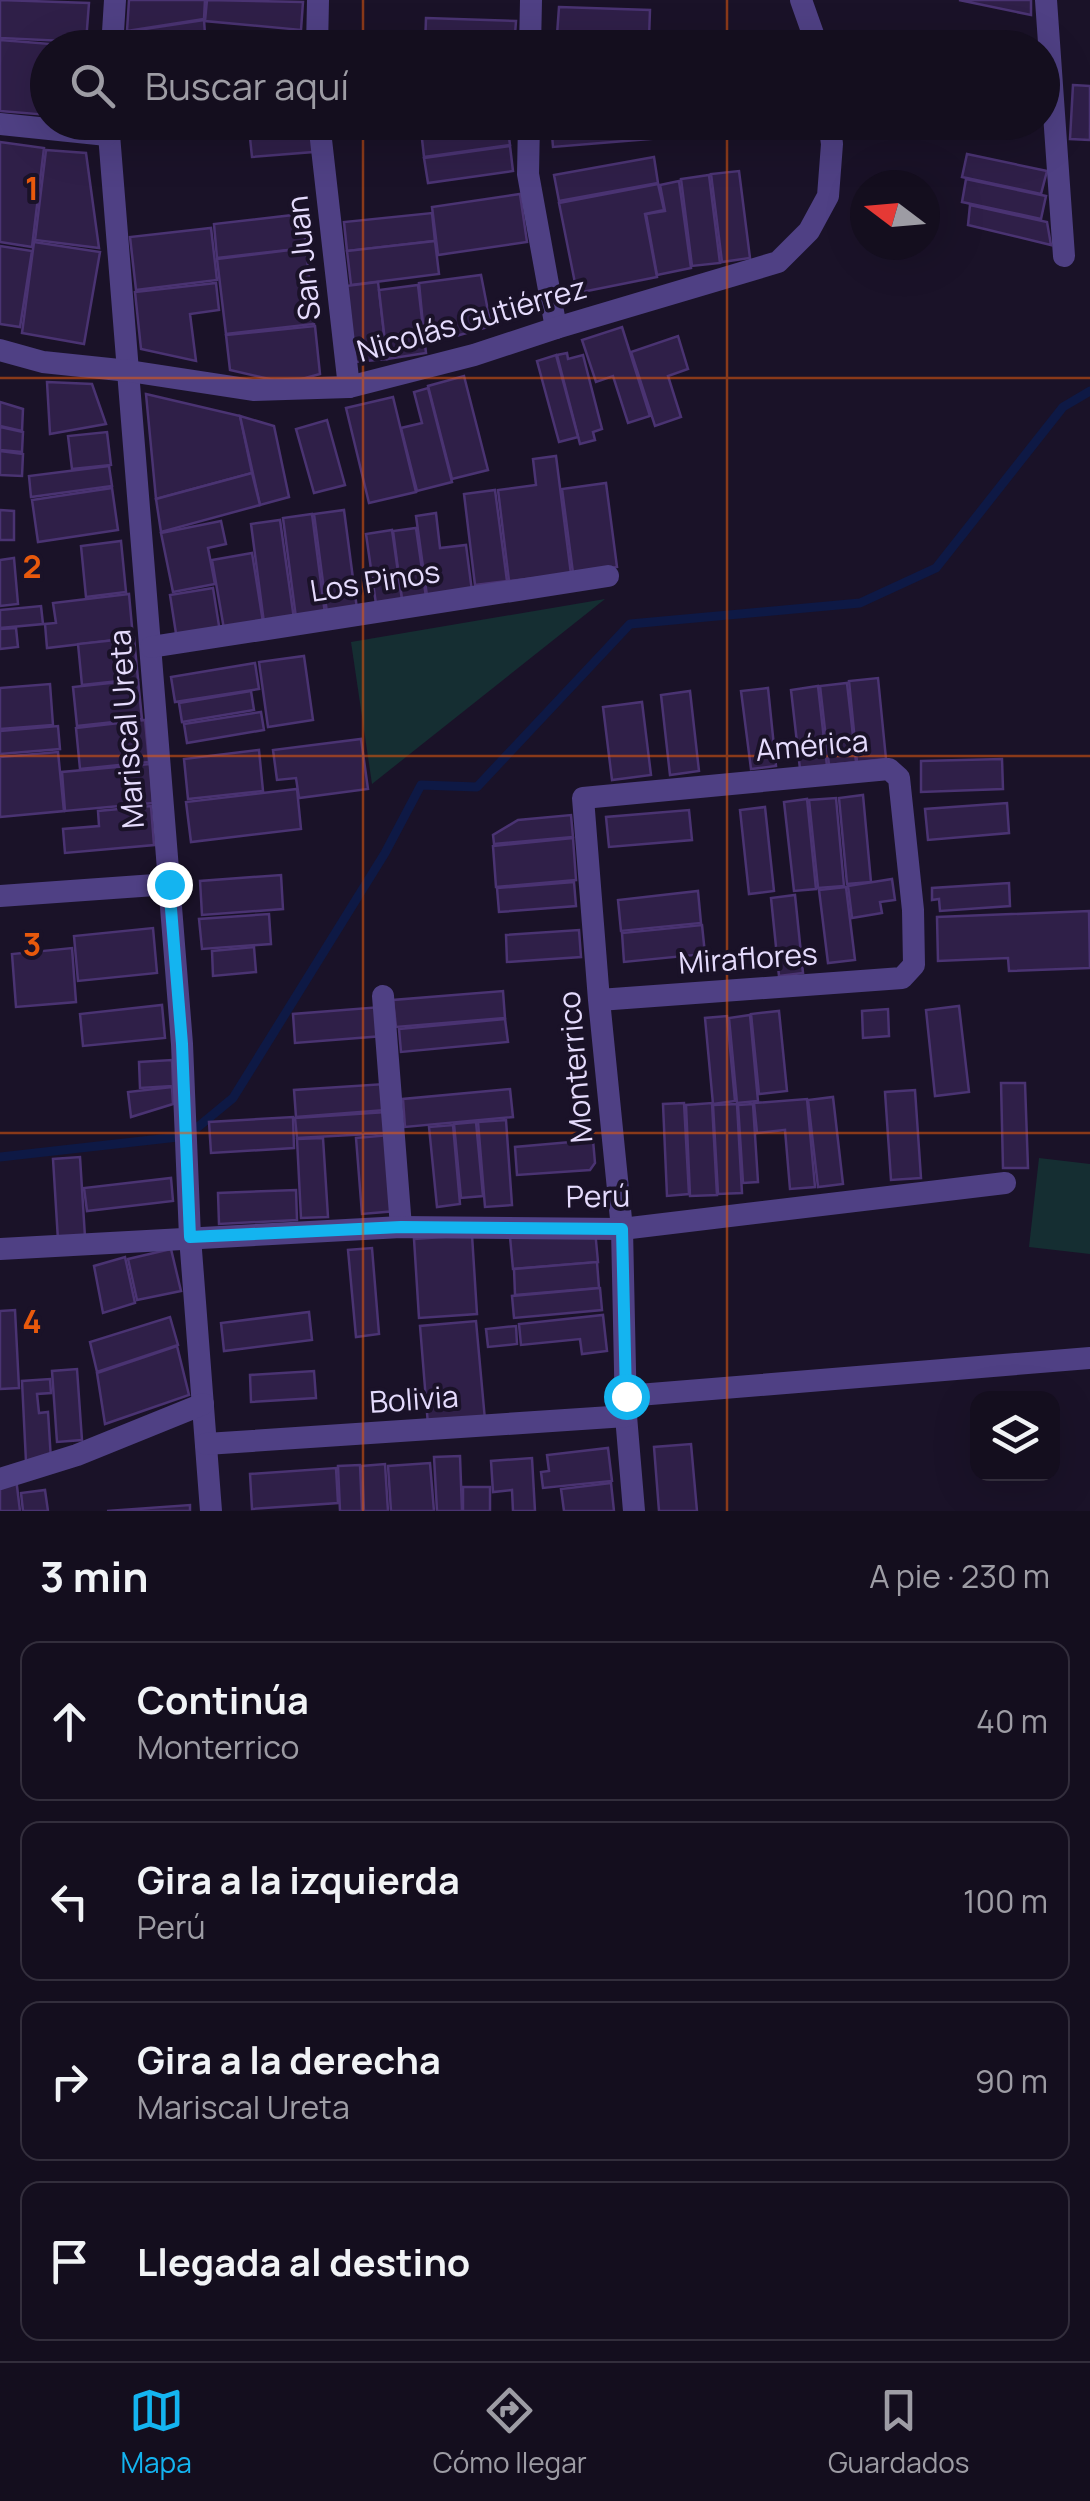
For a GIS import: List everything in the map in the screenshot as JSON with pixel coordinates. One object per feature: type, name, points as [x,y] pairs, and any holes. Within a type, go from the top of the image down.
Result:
[{"type":"street","points":[[113,30],[115,0]]},
{"type":"street","points":[[317,30],[318,0]]},
{"type":"street","points":[[530,30],[531,0]]},
{"type":"street","points":[[801,0],[812,30]]},
{"type":"street","points":[[1046,0],[1048,30]]},
{"type":"street","points":[[0,124],[30,125]]},
{"type":"street","name":"Mariscal Ureta","points":[[108,140],[182,1044],[190,1237],[211,1511]]},
{"type":"street","name":"San Juan","points":[[321,140],[349,387]]},
{"type":"street","points":[[529,140],[528,174],[556,328]]},
{"type":"street","name":"Nicolás Gutiérrez","points":[[0,350],[43,362],[129,370],[253,390],[349,387],[474,356],[778,262],[809,231],[828,196],[831,140]]},
{"type":"street","points":[[1056,140],[1064,256]]},
{"type":"street","name":"Los Pinos","points":[[151,647],[608,576]]},
{"type":"street","name":"América","points":[[583,798],[889,769],[899,778],[913,910],[914,966],[902,978]]},
{"type":"street","name":"Monterrico","points":[[583,798],[622,1229],[626,1406],[634,1511]]},
{"type":"street","points":[[0,896],[169,884]]},
{"type":"street","name":"Miraflores","points":[[599,1000],[902,978]]},
{"type":"street","points":[[383,996],[401,1227]]},
{"type":"street","name":"Perú","points":[[0,1249],[401,1227],[622,1229],[1005,1183]]},
{"type":"street","name":"Bolivia","points":[[206,1444],[1090,1358]]},
{"type":"street","points":[[0,1479],[77,1455],[203,1404]]},
{"type":"green space","points":[[605,599],[372,784],[351,642]]},
{"type":"green space","points":[[1039,1158],[1090,1164],[1090,1254],[1029,1247]]},
{"type":"building","points":[[0,0],[89,3],[87,30],[30,30],[30,39],[0,38]]},
{"type":"building","points":[[129,0],[205,0],[204,19],[127,30]]},
{"type":"building","points":[[207,0],[303,2],[301,30],[205,21]]},
{"type":"building","points":[[959,0],[1031,0],[1031,15]]},
{"type":"building","points":[[559,7],[650,10],[649,30],[557,30]]},
{"type":"building","points":[[426,18],[516,21],[515,30],[426,30]]},
{"type":"building","points":[[204,20],[205,30],[138,30]]},
{"type":"building","points":[[0,40],[30,42],[30,114],[0,111]]},
{"type":"building","points":[[1073,85],[1090,86],[1090,140],[1070,139]]},
{"type":"building","points":[[250,140],[312,140],[313,152],[252,157]]},
{"type":"building","points":[[422,140],[509,140],[510,145],[424,157]]},
{"type":"building","points":[[552,140],[637,140],[553,147]]},
{"type":"building","points":[[0,142],[44,148],[32,247],[0,242]]},
{"type":"building","points":[[510,146],[513,171],[428,183],[424,158]]},
{"type":"building","points":[[46,150],[86,153],[99,248],[35,240]]},
{"type":"building","points":[[967,154],[1047,171],[1041,194],[962,177]]},
{"type":"building","points":[[654,157],[658,183],[559,201],[554,175]]},
{"type":"building","points":[[739,171],[750,258],[722,262],[711,174]]},
{"type":"building","points":[[709,175],[720,263],[692,266],[681,179]]},
{"type":"building","points":[[966,179],[1046,196],[1041,219],[962,202]]},
{"type":"building","points":[[679,181],[691,268],[657,275],[646,214],[665,211],[660,185]]},
{"type":"building","points":[[658,184],[664,210],[645,214],[657,277],[577,293],[559,203]]},
{"type":"building","points":[[520,194],[527,242],[438,255],[432,207]]},
{"type":"building","points":[[970,205],[1047,222],[1051,245],[968,225]]},
{"type":"building","points":[[432,213],[435,241],[347,251],[344,222]]},
{"type":"building","points":[[302,214],[306,248],[217,258],[214,224]]},
{"type":"building","points":[[211,228],[217,280],[136,290],[130,237]]},
{"type":"building","points":[[435,241],[439,274],[351,285],[347,251]]},
{"type":"building","points":[[34,242],[100,252],[84,344],[22,333]]},
{"type":"building","points":[[0,246],[32,251],[20,327],[0,324]]},
{"type":"building","points":[[306,248],[314,324],[226,334],[217,259]]},
{"type":"building","points":[[481,275],[491,326],[425,345],[419,283]]},
{"type":"building","points":[[378,282],[387,359],[355,362],[346,286]]},
{"type":"building","points":[[216,283],[219,310],[190,314],[196,361],[141,349],[135,292]]},
{"type":"building","points":[[418,285],[426,353],[387,359],[379,290]]},
{"type":"building","points":[[315,326],[320,374],[287,383],[230,370],[226,335]]},
{"type":"building","points":[[622,327],[650,416],[628,423],[613,376],[596,382],[582,340]]},
{"type":"building","points":[[678,336],[688,369],[668,376],[681,417],[655,426],[631,352]]},
{"type":"building","points":[[567,353],[568,359],[583,355],[602,429],[593,432],[595,440],[580,444],[557,355]]},
{"type":"building","points":[[556,355],[578,437],[559,442],[537,361]]},
{"type":"building","points":[[464,376],[488,470],[452,479],[428,386]]},
{"type":"building","points":[[47,382],[92,384],[106,424],[50,434]]},
{"type":"building","points":[[428,388],[452,482],[417,491],[401,428],[422,423],[414,392]]},
{"type":"building","points":[[146,394],[240,416],[252,473],[156,499]]},
{"type":"building","points":[[393,397],[416,492],[369,503],[346,408]]},
{"type":"building","points":[[0,402],[23,409],[22,431],[0,426]]},
{"type":"building","points":[[240,416],[274,426],[289,497],[260,505]]},
{"type":"building","points":[[327,420],[345,485],[314,493],[296,429]]},
{"type":"building","points":[[0,427],[23,432],[22,452],[0,450]]},
{"type":"building","points":[[107,432],[111,465],[72,469],[68,436]]},
{"type":"building","points":[[0,451],[23,454],[22,476],[0,475]]},
{"type":"building","points":[[556,456],[571,574],[509,581],[498,490],[536,485],[533,459]]},
{"type":"building","points":[[109,466],[112,486],[31,497],[29,476]]},
{"type":"building","points":[[252,473],[260,505],[161,532],[156,499]]},
{"type":"building","points":[[606,483],[617,567],[573,573],[562,489]]},
{"type":"building","points":[[112,488],[118,530],[38,542],[32,500]]},
{"type":"building","points":[[495,490],[507,581],[475,585],[464,494]]},
{"type":"building","points":[[0,510],[14,511],[14,540],[0,540]]},
{"type":"building","points":[[344,510],[357,609],[327,613],[314,514]]},
{"type":"building","points":[[436,513],[440,548],[466,545],[472,591],[427,596],[416,516]]},
{"type":"building","points":[[312,514],[325,614],[296,618],[283,518]]},
{"type":"building","points":[[280,520],[294,619],[264,623],[251,524]]},
{"type":"building","points":[[221,521],[226,544],[208,548],[215,584],[173,592],[161,533]]},
{"type":"building","points":[[416,528],[426,597],[402,600],[393,531]]},
{"type":"building","points":[[392,530],[402,600],[376,604],[366,534]]},
{"type":"building","points":[[121,541],[126,592],[86,597],[81,546]]},
{"type":"building","points":[[252,553],[263,622],[224,629],[212,560]]},
{"type":"building","points":[[14,558],[18,604],[0,606],[0,560]]},
{"type":"building","points":[[213,588],[220,632],[177,640],[170,595]]},
{"type":"building","points":[[129,594],[133,638],[47,648],[45,624],[56,623],[53,603]]},
{"type":"building","points":[[41,606],[43,624],[0,628],[0,610]]},
{"type":"building","points":[[16,628],[18,647],[0,649],[0,629]]},
{"type":"building","points":[[134,638],[138,679],[82,685],[78,644]]},
{"type":"building","points":[[304,656],[313,720],[268,727],[259,662]]},
{"type":"building","points":[[255,663],[259,689],[175,702],[171,677]]},
{"type":"building","points":[[878,678],[886,759],[857,762],[849,681]]},
{"type":"building","points":[[138,680],[142,719],[77,726],[73,687]]},
{"type":"building","points":[[847,683],[856,762],[829,765],[820,686]]},
{"type":"building","points":[[50,684],[53,725],[0,729],[0,688]]},
{"type":"building","points":[[818,686],[827,766],[800,769],[791,690]]},
{"type":"building","points":[[768,688],[776,766],[751,769],[741,691]]},
{"type":"building","points":[[251,691],[254,710],[182,722],[179,703]]},
{"type":"building","points":[[690,691],[699,771],[670,775],[661,695]]},
{"type":"building","points":[[642,702],[651,775],[612,780],[603,707]]},
{"type":"building","points":[[261,712],[264,730],[187,743],[184,724]]},
{"type":"building","points":[[145,720],[149,762],[80,769],[76,728]]},
{"type":"building","points":[[58,726],[60,749],[0,754],[0,731]]},
{"type":"building","points":[[361,739],[368,789],[299,798],[296,778],[277,780],[273,750]]},
{"type":"building","points":[[259,750],[263,791],[188,799],[184,759]]},
{"type":"building","points":[[58,752],[64,811],[0,817],[0,757]]},
{"type":"building","points":[[1002,759],[1003,789],[921,792],[921,761]]},
{"type":"building","points":[[150,764],[153,803],[65,811],[62,772]]},
{"type":"building","points":[[297,789],[301,829],[191,842],[186,802]]},
{"type":"building","points":[[863,795],[871,882],[847,884],[839,798]]},
{"type":"building","points":[[836,798],[844,886],[818,888],[809,800]]},
{"type":"building","points":[[807,799],[816,889],[794,891],[784,802]]},
{"type":"building","points":[[1007,803],[1009,833],[928,840],[925,809]]},
{"type":"building","points":[[151,806],[154,845],[65,853],[63,829],[99,826],[98,811]]},
{"type":"building","points":[[765,807],[774,891],[749,894],[740,810]]},
{"type":"building","points":[[689,810],[692,840],[609,847],[606,817]]},
{"type":"building","points":[[571,815],[573,837],[494,844],[493,835],[518,820]]},
{"type":"building","points":[[573,838],[576,880],[496,887],[493,846]]},
{"type":"building","points":[[281,875],[283,909],[202,915],[200,881]]},
{"type":"building","points":[[892,879],[895,900],[880,902],[882,913],[852,918],[848,886]]},
{"type":"building","points":[[574,882],[576,906],[499,912],[497,888]]},
{"type":"building","points":[[1009,883],[1010,906],[940,911],[939,899],[932,900],[932,888]]},
{"type":"building","points":[[846,887],[855,960],[828,963],[819,890]]},
{"type":"building","points":[[698,891],[701,923],[621,931],[618,900]]},
{"type":"building","points":[[795,895],[803,973],[779,976],[771,898]]},
{"type":"building","points":[[1089,911],[1090,968],[1009,971],[1008,958],[938,961],[937,917]]},
{"type":"building","points":[[269,914],[271,944],[202,949],[199,919]]},
{"type":"building","points":[[702,925],[705,954],[624,962],[622,933]]},
{"type":"building","points":[[153,928],[157,973],[78,981],[74,936]]},
{"type":"building","points":[[579,930],[581,957],[507,962],[506,935]]},
{"type":"building","points":[[254,947],[256,972],[213,976],[212,951]]},
{"type":"building","points":[[72,948],[76,1002],[16,1007],[12,954]]},
{"type":"building","points":[[503,991],[505,1018],[396,1027],[393,1000]]},
{"type":"building","points":[[162,1005],[165,1038],[83,1046],[80,1014]]},
{"type":"building","points":[[959,1006],[969,1092],[935,1096],[926,1010]]},
{"type":"building","points":[[381,1007],[383,1036],[295,1043],[293,1014]]},
{"type":"building","points":[[888,1009],[889,1036],[863,1038],[862,1011]]},
{"type":"building","points":[[779,1011],[787,1091],[759,1094],[751,1014]]},
{"type":"building","points":[[750,1015],[758,1101],[737,1103],[729,1018]]},
{"type":"building","points":[[727,1016],[735,1101],[713,1104],[705,1018]]},
{"type":"building","points":[[505,1019],[508,1042],[401,1052],[399,1029]]},
{"type":"building","points":[[172,1060],[173,1086],[140,1088],[139,1062]]},
{"type":"building","points":[[1001,1083],[1025,1083],[1028,1168],[1003,1168]]},
{"type":"building","points":[[385,1084],[386,1110],[296,1117],[294,1090]]},
{"type":"building","points":[[172,1087],[173,1104],[131,1117],[128,1092]]},
{"type":"building","points":[[510,1089],[513,1117],[405,1127],[403,1099]]},
{"type":"building","points":[[915,1090],[921,1178],[891,1180],[885,1092]]},
{"type":"building","points":[[833,1097],[843,1184],[818,1187],[808,1100]]},
{"type":"building","points":[[807,1099],[815,1187],[790,1189],[785,1130],[757,1133],[754,1103]]},
{"type":"building","points":[[684,1103],[689,1194],[667,1196],[663,1104]]},
{"type":"building","points":[[712,1103],[717,1195],[690,1196],[686,1105]]},
{"type":"building","points":[[737,1104],[742,1193],[718,1194],[713,1105]]},
{"type":"building","points":[[753,1104],[758,1182],[743,1183],[738,1105]]},
{"type":"building","points":[[387,1112],[388,1133],[297,1138],[295,1118]]},
{"type":"building","points":[[293,1117],[294,1148],[211,1153],[209,1122]]},
{"type":"building","points":[[506,1120],[512,1205],[485,1207],[478,1122]]},
{"type":"building","points":[[476,1122],[483,1196],[461,1198],[454,1124]]},
{"type":"building","points":[[453,1125],[460,1204],[437,1207],[429,1127]]},
{"type":"building","points":[[390,1135],[396,1211],[362,1214],[356,1138]]},
{"type":"building","points":[[323,1138],[328,1217],[301,1218],[297,1139]]},
{"type":"building","points":[[593,1140],[595,1163],[590,1170],[517,1175],[515,1147]]},
{"type":"building","points":[[80,1157],[85,1237],[58,1240],[53,1159]]},
{"type":"building","points":[[171,1178],[173,1201],[87,1211],[84,1188]]},
{"type":"building","points":[[296,1190],[297,1220],[219,1224],[218,1193]]},
{"type":"building","points":[[595,1230],[598,1262],[513,1269],[510,1237]]},
{"type":"building","points":[[472,1235],[477,1314],[419,1318],[414,1239]]},
{"type":"building","points":[[372,1248],[379,1334],[356,1337],[348,1250]]},
{"type":"building","points":[[171,1249],[181,1291],[137,1300],[128,1259]]},
{"type":"building","points":[[125,1257],[135,1303],[103,1313],[94,1266]]},
{"type":"building","points":[[597,1262],[599,1288],[515,1295],[514,1269]]},
{"type":"building","points":[[600,1288],[602,1310],[514,1318],[512,1296]]},
{"type":"building","points":[[15,1310],[19,1388],[0,1389],[0,1311]]},
{"type":"building","points":[[309,1312],[312,1340],[224,1351],[221,1323]]},
{"type":"building","points":[[603,1315],[607,1351],[582,1354],[580,1339],[521,1345],[519,1324]]},
{"type":"building","points":[[170,1317],[178,1345],[97,1372],[90,1342]]},
{"type":"building","points":[[476,1321],[485,1420],[428,1425],[420,1326]]},
{"type":"building","points":[[516,1326],[517,1344],[488,1347],[486,1329]]},
{"type":"building","points":[[177,1346],[189,1395],[105,1424],[97,1373]]},
{"type":"building","points":[[77,1369],[82,1440],[57,1442],[52,1371]]},
{"type":"building","points":[[314,1371],[316,1398],[251,1402],[250,1375]]},
{"type":"building","points":[[50,1379],[51,1393],[37,1394],[39,1413],[48,1412],[51,1460],[26,1462],[22,1381]]},
{"type":"building","points":[[691,1444],[697,1511],[659,1511],[654,1447]]},
{"type":"building","points":[[608,1448],[612,1481],[543,1488],[541,1472],[549,1471],[547,1455]]},
{"type":"building","points":[[460,1456],[462,1511],[437,1511],[434,1457]]},
{"type":"building","points":[[532,1458],[535,1511],[513,1511],[512,1490],[493,1492],[491,1461]]},
{"type":"building","points":[[430,1463],[434,1511],[391,1511],[388,1466]]},
{"type":"building","points":[[385,1464],[388,1511],[364,1511],[362,1466]]},
{"type":"building","points":[[360,1465],[362,1511],[340,1511],[338,1466]]},
{"type":"building","points":[[336,1468],[338,1503],[252,1509],[250,1474]]},
{"type":"building","points":[[16,1478],[20,1511],[0,1511],[0,1481]]},
{"type":"building","points":[[611,1483],[614,1511],[564,1511],[561,1489]]},
{"type":"building","points":[[463,1487],[490,1487],[490,1511],[463,1511]]},
{"type":"building","points":[[45,1490],[48,1511],[23,1511],[21,1493]]},
{"type":"building","points":[[190,1505],[190,1511],[107,1511]]},
{"type":"waterway","points":[[0,1157],[187,1136],[233,1098],[385,853],[421,785],[477,787],[630,624],[860,603],[936,568],[1063,407],[1090,391]]},
{"type":"route","points":[[169,884],[182,1044],[190,1237],[401,1227],[622,1229],[626,1396]]}]
